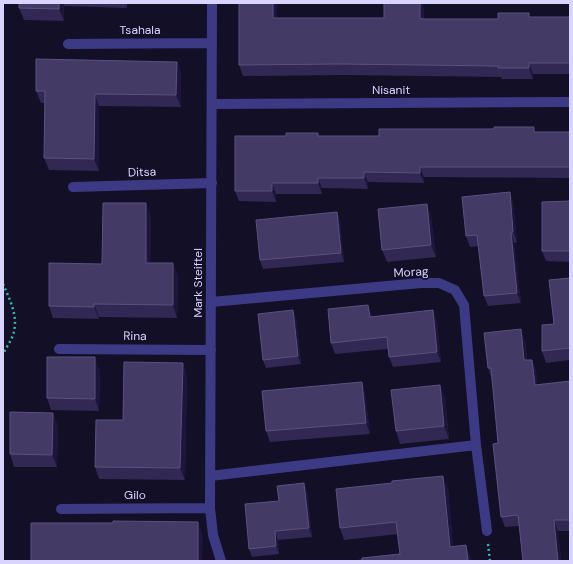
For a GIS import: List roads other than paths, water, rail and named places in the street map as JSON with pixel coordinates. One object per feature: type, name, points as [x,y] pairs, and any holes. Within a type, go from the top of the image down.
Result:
[{"type":"street","name":"Mark Steiftel","points":[[212,3],[210,508],[213,535],[221,561]]},
{"type":"street","name":"Tsahala","points":[[68,44],[212,43]]},
{"type":"street","name":"Nisanit","points":[[212,104],[570,102]]},
{"type":"street","name":"Ditsa","points":[[73,187],[212,183]]},
{"type":"street","name":"Morag","points":[[211,302],[421,283],[439,284],[455,290],[464,305],[476,445],[487,531]]},
{"type":"street","name":"Rina","points":[[59,349],[210,350]]},
{"type":"street","points":[[210,476],[476,445]]},
{"type":"street","name":"Gilo","points":[[61,509],[210,508]]}]
